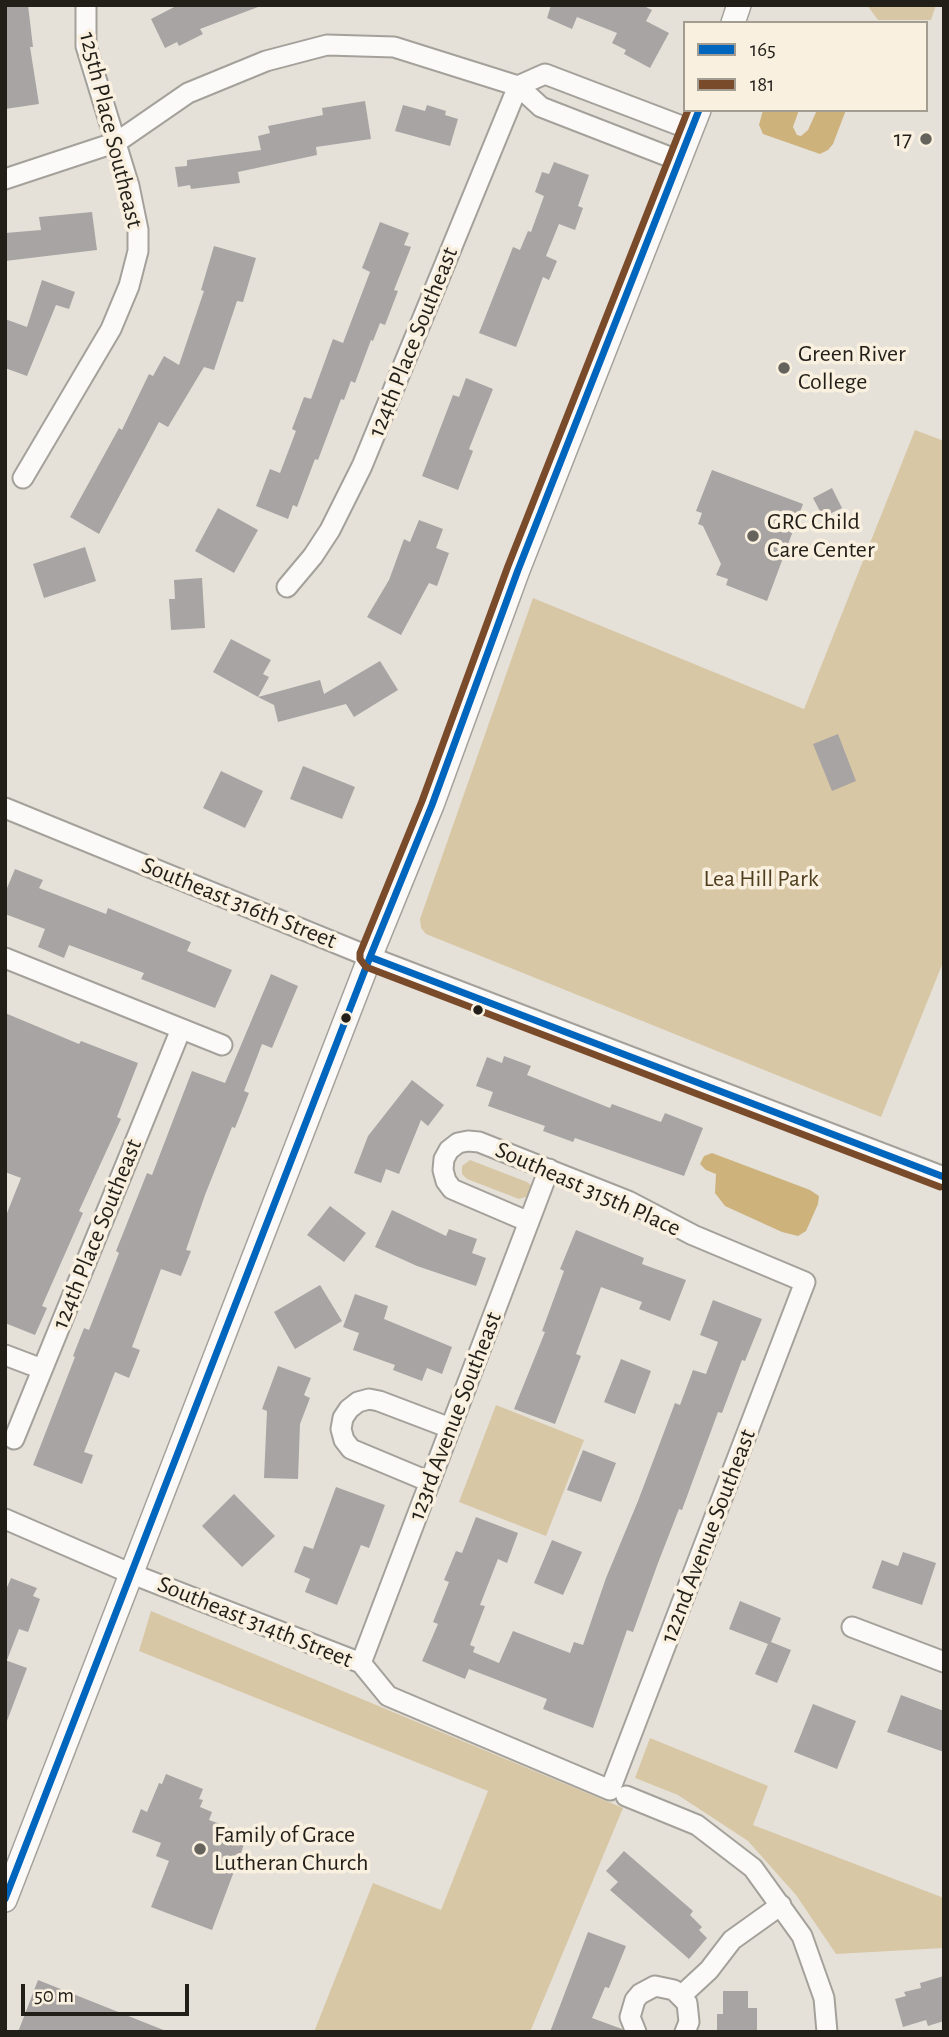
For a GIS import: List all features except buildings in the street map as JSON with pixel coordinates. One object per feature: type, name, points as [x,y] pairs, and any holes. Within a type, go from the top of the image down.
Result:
[{"type":"street","name":"125th Place Southeast","points":[[23,478],[111,329],[133,275],[138,251],[138,230],[129,186],[86,46],[86,5]]},
{"type":"street","points":[[5,179],[117,142],[188,93],[266,61],[327,45],[394,47],[518,86],[541,107],[680,161]]},
{"type":"street","points":[[5,1900],[370,957],[432,805],[518,570],[696,120],[545,74],[518,86]]},
{"type":"street","name":"124th Place Southeast","points":[[287,587],[330,530],[362,467],[518,86]]},
{"type":"street","name":"Southeast 316th Street","points":[[5,808],[370,957],[944,1177]]},
{"type":"street","points":[[5,958],[222,1045]]},
{"type":"street","name":"124th Place Southeast","points":[[14,1439],[181,1029]]},
{"type":"street","name":"Southeast 315th Place","points":[[529,1222],[452,1189],[443,1170],[444,1159],[449,1150],[458,1143],[479,1142],[628,1201],[693,1235],[805,1282]]},
{"type":"street","name":"123rd Avenue Southeast","points":[[361,1663],[549,1169]]},
{"type":"street","name":"122nd Avenue Southeast","points":[[618,1793],[805,1282]]},
{"type":"street","points":[[5,1355],[42,1370]]},
{"type":"street","points":[[430,1482],[351,1449],[344,1440],[341,1429],[343,1418],[358,1402],[369,1399],[450,1428]]},
{"type":"street","name":"Southeast 314th Street","points":[[5,1519],[132,1574],[361,1663],[388,1696],[697,1825],[753,1868],[802,1936],[824,1998],[827,2032]]},
{"type":"street","points":[[852,1627],[944,1662]]},
{"type":"street","points":[[682,1995],[709,1970],[732,1940],[781,1905]]},
{"type":"street","points":[[636,2032],[631,2008],[640,1994],[655,1986],[665,1986],[682,1995],[690,2013],[685,2032]]},
{"type":"green space","points":[[867,5],[936,5],[931,20],[878,20]]},
{"type":"green space","name":"Lea Hill Park","points":[[915,430],[944,441],[944,960],[881,1117],[426,934],[421,928],[420,919],[533,598],[804,709]]},
{"type":"green space","points":[[470,1160],[527,1182],[531,1185],[529,1196],[519,1199],[467,1179],[462,1174],[462,1166]]},
{"type":"green space","points":[[496,1405],[584,1440],[546,1536],[459,1502]]},
{"type":"green space","points":[[151,1611],[623,1808],[530,2032],[314,2032],[373,1883],[441,1910],[488,1791],[139,1651]]},
{"type":"green space","points":[[650,1738],[768,1786],[753,1825],[944,1898],[944,1948],[836,1954],[796,1895],[748,1841],[678,1795],[635,1778]]},
{"type":"shaded area","points":[[762,112],[798,112],[793,127],[797,135],[801,136],[808,130],[816,112],[845,112],[833,144],[820,154],[763,134],[759,125]]},
{"type":"shaded area","points":[[712,1153],[810,1190],[819,1196],[806,1231],[798,1236],[782,1232],[725,1206],[715,1193],[716,1174],[700,1164],[704,1156]]},
{"type":"transit line","name":"181","points":[[687,112],[508,566],[422,801],[360,953],[360,959],[366,967],[940,1187]]},
{"type":"transit line","name":"165","points":[[5,1899],[370,957],[432,805],[518,570],[698,112]]},
{"type":"transit line","name":"165","points":[[370,957],[944,1177]]},
{"type":"place","name":"17","points":[[926,139]]},
{"type":"place","name":"Green River College","points":[[784,368]]},
{"type":"place","name":"GRC Child Care Center","points":[[753,536]]},
{"type":"place","name":"Family of Grace Lutheran Church","points":[[200,1849]]}]
